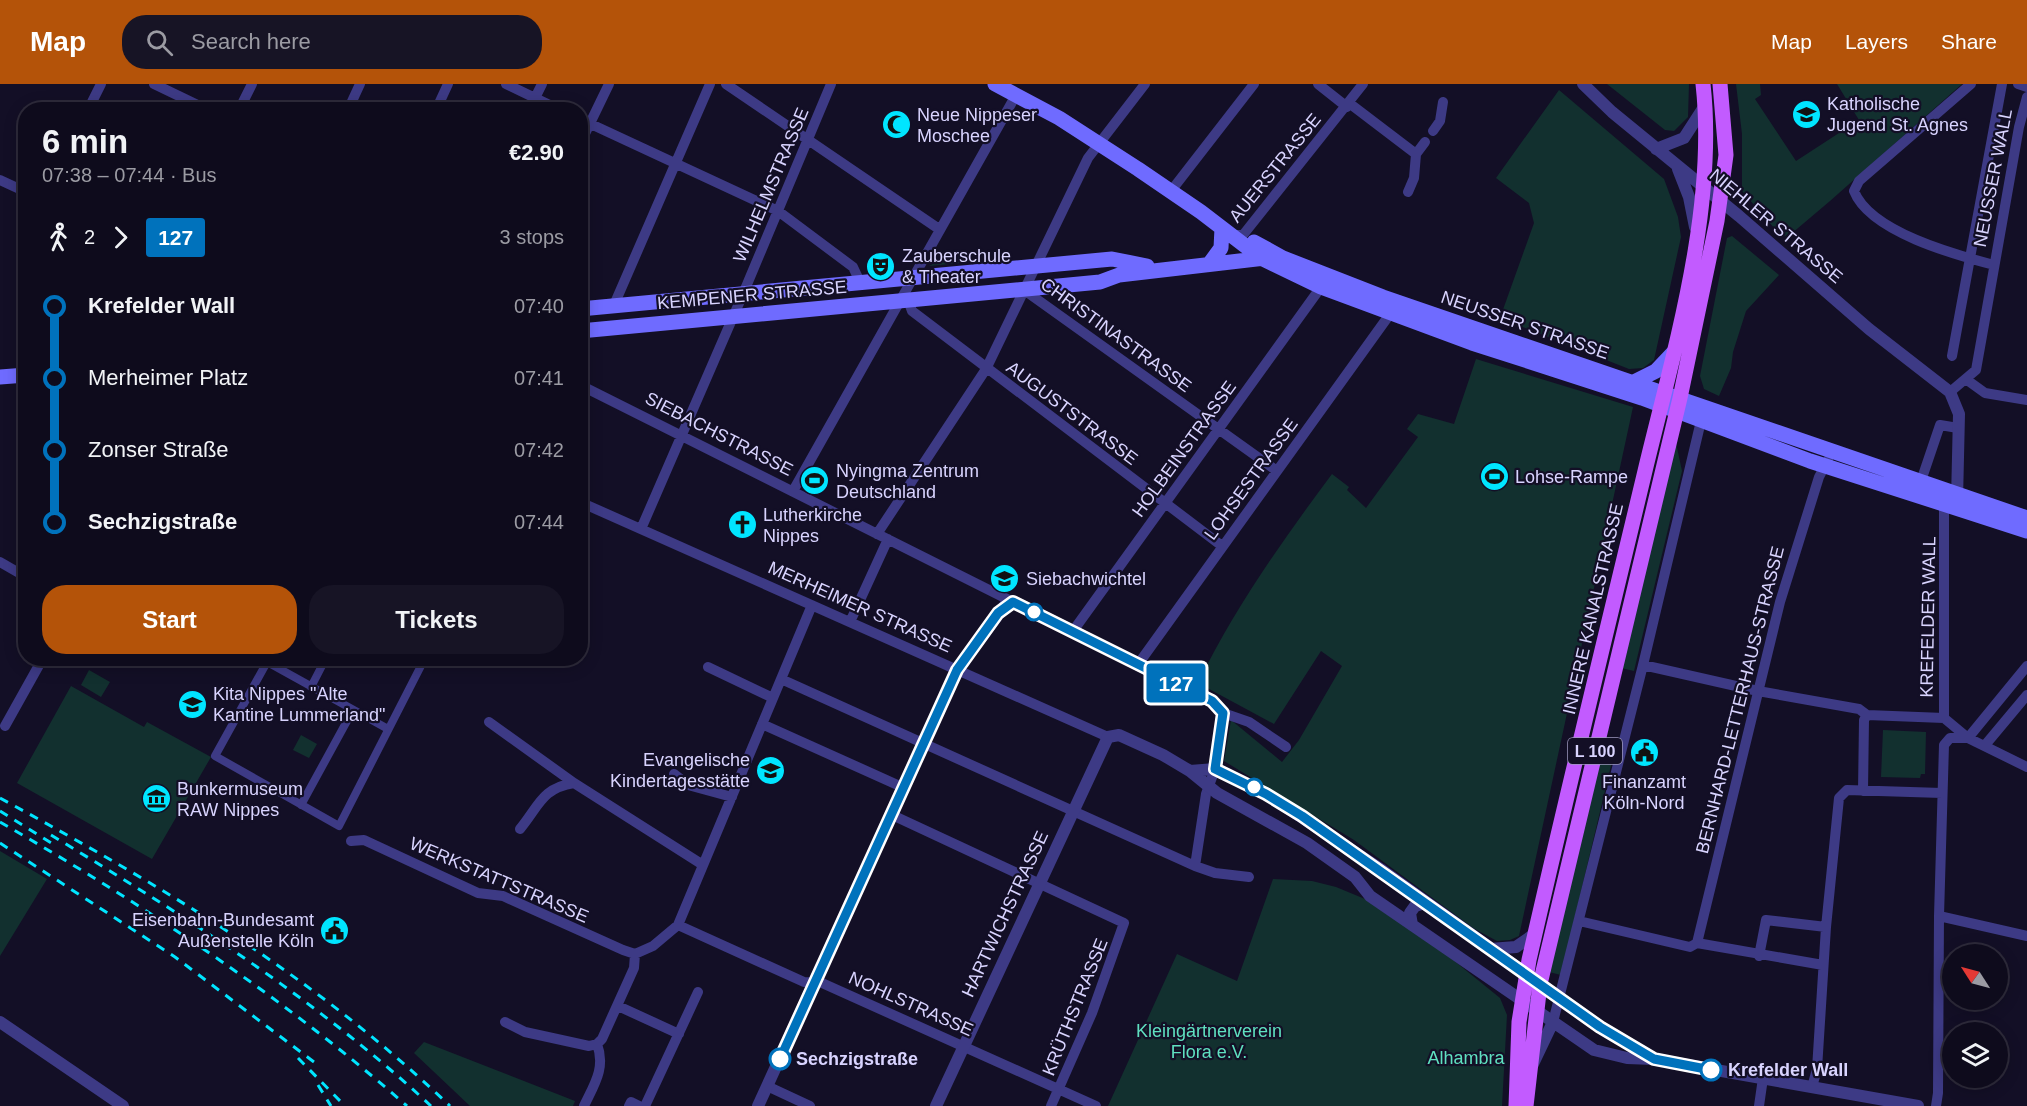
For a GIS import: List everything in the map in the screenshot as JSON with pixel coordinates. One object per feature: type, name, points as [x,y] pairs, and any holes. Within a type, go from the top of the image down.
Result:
[{"type":"main road","name":"NEUSSER STRASSE","points":[[994,84],[1099,143],[1232,233],[1261,258],[1321,287],[1390,314],[1545,360],[1678,405],[1755,426],[1801,448],[1823,465],[1954,502],[2027,518]]},
{"type":"main road","name":"INNERE KANALSTRASSE","points":[[1526,1106],[1529,1006],[1527,975],[1673,353],[1696,234],[1707,153],[1703,84]]},
{"type":"main road","name":"INNERE KANALSTRASSE","points":[[1516,1106],[1518,1039],[1529,1006],[1540,984],[1678,405],[1720,201],[1726,155],[1720,84]]},
{"type":"main road","name":"NEUSSER STRASSE","points":[[1201,212],[1232,233],[1283,258],[1545,360],[1634,382],[1663,399]]},
{"type":"main road","points":[[1217,263],[1221,248],[1232,233]]},
{"type":"main road","name":"KEMPENER STRASSE","points":[[588,330],[1024,290],[1106,280],[1119,275],[1168,268],[1261,258],[1283,258]]},
{"type":"main road","name":"KEMPENER STRASSE","points":[[588,308],[1112,259],[1137,266],[1168,268]]},
{"type":"main road","points":[[1103,260],[1108,266],[1106,280]]},
{"type":"main road","points":[[1390,314],[1404,305]]},
{"type":"main road","points":[[1634,382],[1656,371],[1673,353]]},
{"type":"main road","points":[[0,377],[18,376]]},
{"type":"main road","name":"NEUSSER STRASSE","points":[[1678,405],[1701,421],[1801,448],[1845,454],[1938,487],[1954,502],[2027,531]]},
{"type":"street","points":[[92,102],[101,84]]},
{"type":"street","points":[[154,84],[191,102]]},
{"type":"street","points":[[243,102],[252,84]]},
{"type":"street","points":[[352,102],[360,84]]},
{"type":"street","points":[[440,102],[448,84]]},
{"type":"street","points":[[506,84],[543,102]]},
{"type":"street","points":[[535,98],[542,84]]},
{"type":"street","points":[[588,117],[609,84]]},
{"type":"street","points":[[614,305],[710,84]]},
{"type":"street","points":[[726,84],[939,230]]},
{"type":"street","name":"WILHELMSTRASSE","points":[[640,529],[734,315],[831,84]]},
{"type":"street","points":[[877,534],[986,369],[1088,158],[1145,84]]},
{"type":"street","points":[[1172,191],[1254,84]]},
{"type":"street","points":[[1318,84],[1416,154]]},
{"type":"street","name":"AUERSTRASSE","points":[[1232,233],[1348,105],[1363,84]]},
{"type":"street","name":"NIEHLER STRASSE","points":[[1583,84],[1656,149],[1869,329],[1950,392]]},
{"type":"street","points":[[1970,258],[1948,254],[1909,237],[1871,211],[1857,199],[1854,191],[1859,181],[1971,84]]},
{"type":"street","name":"NEUSSER WALL","points":[[1952,356],[2002,84]]},
{"type":"street","points":[[2018,84],[2027,87]]},
{"type":"street","points":[[793,491],[903,301],[911,278],[1016,95]]},
{"type":"street","name":"NEUSSER WALL","points":[[1967,380],[1976,370],[2019,127],[2027,97]]},
{"type":"street","points":[[1433,130],[1440,121],[1443,102]]},
{"type":"street","points":[[1656,149],[1684,138],[1694,126],[1705,104]]},
{"type":"street","points":[[588,123],[778,211],[853,267],[860,282]]},
{"type":"street","points":[[1408,192],[1414,178],[1416,154],[1425,142]]},
{"type":"street","points":[[1677,166],[1689,196],[1696,234]]},
{"type":"street","points":[[0,180],[18,188]]},
{"type":"street","name":"NEUSSER WALL","points":[[1970,258],[1994,265]]},
{"type":"street","name":"HOLBEINSTRASSE","points":[[1073,631],[1321,287]]},
{"type":"street","name":"CHRISTINASTRASSE","points":[[1024,290],[1277,471]]},
{"type":"street","name":"AUGUSTSTRASSE","points":[[903,301],[912,311],[986,369],[1222,546]]},
{"type":"street","name":"LOHSESTRASSE","points":[[1139,663],[1390,314]]},
{"type":"street","points":[[1954,502],[1958,428],[1957,404],[1950,392],[1967,380],[1984,393],[2027,400]]},
{"type":"street","name":"SIEBACHSTRASSE","points":[[588,389],[1139,663],[1212,701],[1223,713],[1249,722],[1286,747]]},
{"type":"street","name":"INNERE KANALSTRASSE","points":[[1528,1073],[1552,1022],[1560,997],[1701,421]]},
{"type":"street","points":[[1921,481],[1941,425],[1958,428]]},
{"type":"street","points":[[1823,465],[1836,455],[1845,454]]},
{"type":"street","name":"BERNHARD-LETTERHAUS-STRASSE","points":[[1697,944],[1780,602],[1823,465]]},
{"type":"street","name":"KREFELDER WALL","points":[[1954,502],[1944,718],[1968,738]]},
{"type":"street","name":"MERHEIMER STRASSE","points":[[588,506],[1108,737],[1119,735],[1163,755],[1190,771],[1209,786],[1289,831],[1345,869],[1355,877],[1370,896],[1581,1044],[1627,1058],[1654,1059]]},
{"type":"street","points":[[850,622],[888,539]]},
{"type":"street","points":[[0,562],[18,572]]},
{"type":"street","points":[[758,1106],[957,670],[998,613],[1013,602]]},
{"type":"street","points":[[505,1022],[525,1032],[546,1038],[589,1046],[597,1044],[618,1006],[634,968],[635,954],[653,946],[678,925],[812,605]]},
{"type":"street","points":[[1643,665],[1758,691],[1859,709],[1867,715],[1944,718]]},
{"type":"street","points":[[5,726],[39,666]]},
{"type":"street","points":[[260,666],[214,756],[339,826],[421,666]]},
{"type":"street","points":[[274,666],[388,729]]},
{"type":"street","points":[[311,687],[322,666]]},
{"type":"street","points":[[1968,738],[2027,666]]},
{"type":"street","points":[[708,667],[773,698]]},
{"type":"street","points":[[781,679],[1195,866],[1215,873],[1249,877]]},
{"type":"street","points":[[1986,744],[2027,696]]},
{"type":"street","points":[[301,805],[353,710]]},
{"type":"street","points":[[1195,866],[1209,786],[1215,769],[1223,713]]},
{"type":"street","points":[[1863,791],[1864,720],[1867,715]]},
{"type":"street","points":[[489,722],[574,783],[703,865]]},
{"type":"street","points":[[762,724],[902,787]]},
{"type":"street","name":"HARTWICHSTRASSE","points":[[936,1106],[1108,737]]},
{"type":"street","points":[[1936,1106],[1944,745],[1950,738],[1968,738],[1986,744],[2027,767]]},
{"type":"street","points":[[1190,771],[1215,769],[1266,794],[1382,870],[1425,903],[1614,1035],[1654,1059],[1918,1106]]},
{"type":"street","points":[[674,774],[686,784],[732,797]]},
{"type":"street","points":[[520,829],[548,791],[557,786],[574,783]]},
{"type":"street","points":[[1812,1087],[1817,1070],[1826,927],[1839,798],[1847,790],[1942,793]]},
{"type":"street","points":[[890,814],[1040,882]]},
{"type":"street","name":"WERKSTATTSTRASSE","points":[[351,841],[364,840],[478,893],[503,896],[635,954]]},
{"type":"street","points":[[1345,869],[1355,854]]},
{"type":"street","name":"KRÜTHSTRASSE","points":[[1040,882],[1122,920],[1125,926],[1051,1106]]},
{"type":"street","points":[[1413,925],[1410,914],[1415,906],[1425,903]]},
{"type":"street","points":[[1939,916],[2027,936]]},
{"type":"street","points":[[1759,956],[1766,920],[1826,927]]},
{"type":"street","points":[[1579,921],[1690,947],[1697,944],[1824,965]]},
{"type":"street","name":"NOHLSTRASSE","points":[[678,925],[804,982],[822,983],[1096,1106]]},
{"type":"street","points":[[1490,949],[1516,947],[1536,933]]},
{"type":"street","points":[[645,1106],[698,992]]},
{"type":"street","points":[[618,1006],[679,1035]]},
{"type":"street","points":[[1,1025],[117,1104]]},
{"type":"street","points":[[1605,1053],[1612,1044],[1614,1035]]},
{"type":"street","points":[[584,1106],[601,1069],[602,1057],[597,1044]]},
{"type":"street","points":[[1759,1106],[1763,1078]]},
{"type":"street","points":[[767,1086],[810,1106]]},
{"type":"street","points":[[629,1106],[631,1102],[639,1106]]},
{"type":"green space","points":[[1607,84],[1689,84],[1688,117],[1674,131],[1665,130]]},
{"type":"green space","points":[[1736,84],[1760,84],[1761,95],[1755,99],[1796,161],[1859,120],[1837,84],[1962,84],[1830,201],[1791,234],[1782,237],[1742,191],[1742,134]]},
{"type":"green space","points":[[1559,90],[1664,179],[1678,217],[1681,237],[1654,360],[1643,368],[1629,369],[1500,318],[1534,223],[1529,203],[1496,178]]},
{"type":"green space","points":[[1732,236],[1779,275],[1746,311],[1733,352],[1731,368],[1719,396],[1704,389],[1700,376],[1727,238]]},
{"type":"green space","points":[[957,251],[980,261],[929,266]]},
{"type":"green space","points":[[1476,359],[1633,407],[1519,936],[1510,940],[1497,941],[1473,928],[1354,840],[1224,761],[1231,720],[1282,762],[1299,740],[1342,666],[1321,651],[1274,724],[1198,683],[1227,629],[1260,576],[1332,474],[1349,487],[1347,490],[1366,508],[1418,437],[1407,429],[1418,414],[1454,424]]},
{"type":"green space","points":[[1676,443],[1682,471],[1634,671],[1621,668]]},
{"type":"green space","points":[[89,670],[110,682],[101,697],[81,685]]},
{"type":"green space","points":[[71,686],[144,727],[147,722],[211,757],[152,859],[17,783]]},
{"type":"green space","points":[[1883,730],[1926,732],[1925,774],[1921,774],[1920,778],[1881,777]]},
{"type":"green space","points":[[301,735],[317,744],[309,758],[293,750]]},
{"type":"green space","points":[[1601,750],[1614,753],[1561,975],[1549,972]]},
{"type":"green space","points":[[0,851],[47,879],[0,956]]},
{"type":"green space","points":[[1273,879],[1312,881],[1336,887],[1365,899],[1452,959],[1500,998],[1507,1015],[1502,1106],[1108,1106],[1177,954],[1237,981]]},
{"type":"green space","points":[[424,1042],[575,1101],[573,1106],[470,1106],[414,1053]]},
{"type":"railway","points":[[0,798],[179,900],[236,937],[345,1015],[450,1106]]},
{"type":"railway","points":[[0,811],[56,846]]},
{"type":"railway","points":[[0,822],[159,919],[211,954],[311,1027],[407,1106]]},
{"type":"railway","points":[[51,835],[151,896],[296,995],[342,1030],[431,1106]]},
{"type":"railway","points":[[0,843],[175,957],[314,1062]]},
{"type":"railway","points":[[298,1058],[345,1106]]},
{"type":"railway","points":[[318,1085],[331,1106]]},
{"type":"bus line","name":"127","points":[[780,1059],[817,973],[957,670],[998,613],[1006,604],[1013,602],[1212,701],[1220,707],[1223,713],[1215,769],[1266,794],[1302,816],[1349,850],[1382,870],[1600,1027],[1654,1059],[1711,1070]]},
{"type":"place","name":"Katholische Jugend St. Agnes","points":[[1806,114]]},
{"type":"place","name":"Neue Nippeser Moschee","points":[[896,125]]},
{"type":"place","name":"Zauberschule & Theater","points":[[881,266]]},
{"type":"place","name":"Lohse-Rampe","points":[[1494,477]]},
{"type":"place","name":"Nyingma Zentrum Deutschland","points":[[815,481]]},
{"type":"place","name":"Lutherkirche Nippes","points":[[742,525]]},
{"type":"place","name":"Siebachwichtel","points":[[1005,579]]},
{"type":"place","name":"Kita Nippes \"Alte Kantine Lummerland\"","points":[[192,704]]},
{"type":"place","name":"Finanzamt Köln-Nord","points":[[1644,753]]},
{"type":"place","name":"Evangelische Kindertagesstätte","points":[[771,770]]},
{"type":"place","name":"Bunkermuseum RAW Nippes","points":[[156,799]]},
{"type":"place","name":"Eisenbahn-Bundesamt Außenstelle Köln","points":[[335,930]]},
{"type":"place","name":"Sechzigstraße","points":[[780,1059]]},
{"type":"place","name":"Krefelder Wall","points":[[1711,1070]]},
{"type":"park label","name":"Kleingärtnerverein Flora e.V.","points":[[1209,1041]]},
{"type":"park label","name":"Alhambra","points":[[1466,1058]]}]
